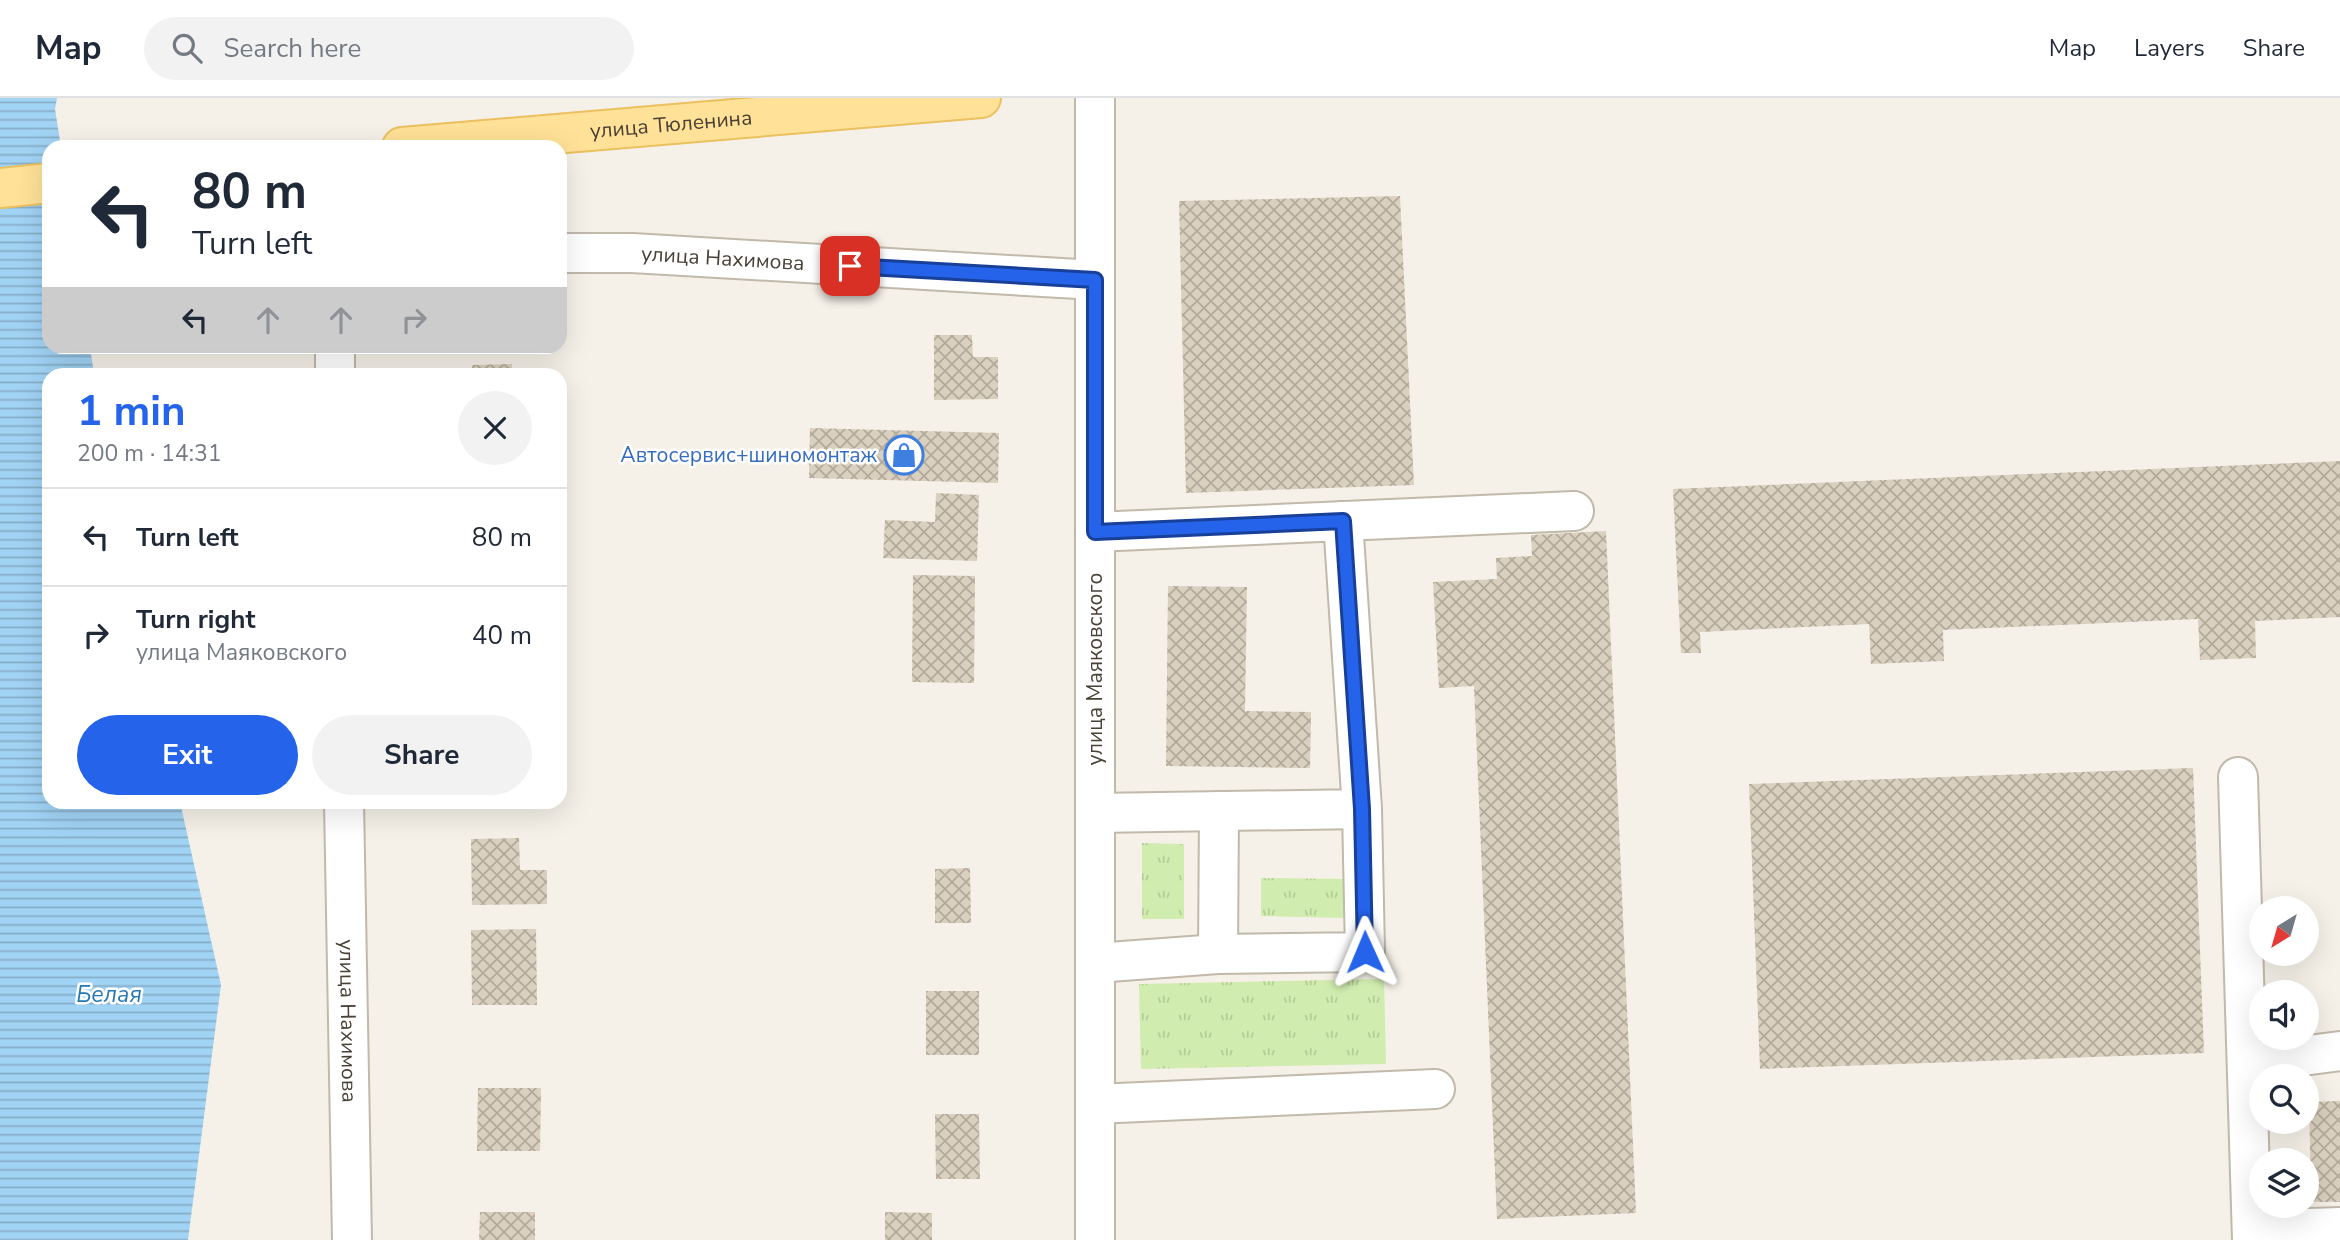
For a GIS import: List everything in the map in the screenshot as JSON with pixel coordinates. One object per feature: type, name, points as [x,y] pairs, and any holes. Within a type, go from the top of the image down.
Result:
[{"type":"main road","name":"улица Тюленина","points":[[485,140],[981,98]]},
{"type":"main road","points":[[0,188],[42,184]]},
{"type":"street","name":"улица Маяковского","points":[[1095,98],[1095,1240]]},
{"type":"street","name":"улица Нахимова","points":[[567,253],[632,253],[1095,280]]},
{"type":"street","points":[[1095,532],[1574,511]]},
{"type":"street","points":[[1095,962],[1218,954],[1365,952],[1362,809],[1343,521]]},
{"type":"street","points":[[2238,777],[2252,1235],[2340,1227]]},
{"type":"street","name":"улица Нахимова","points":[[344,809],[352,1240]]},
{"type":"street","points":[[1095,813],[1362,809]]},
{"type":"street","points":[[1218,954],[1220,811]]},
{"type":"street","points":[[2247,1063],[2340,1051]]},
{"type":"street","points":[[1095,1104],[1435,1089]]},
{"type":"green space","points":[[1142,843],[1184,844],[1184,919],[1142,919]]},
{"type":"green space","points":[[1261,878],[1348,879],[1347,918],[1261,916]]},
{"type":"green space","points":[[1384,979],[1386,1064],[1141,1069],[1139,984]]},
{"type":"water","name":"Белая","points":[[0,98],[57,98],[55,109],[60,140],[42,140],[42,354],[91,354],[93,368],[42,368],[42,809],[182,809],[221,985],[188,1240],[0,1240]]},
{"type":"building","points":[[1400,196],[1414,485],[1186,493],[1179,201]]},
{"type":"building","points":[[934,335],[972,335],[973,357],[998,357],[998,399],[934,400]]},
{"type":"building","points":[[512,364],[512,368],[472,368],[472,365]]},
{"type":"building","name":"Автосервис+шиномонтаж","points":[[810,428],[999,433],[998,483],[809,478]]},
{"type":"building","points":[[2340,461],[2340,617],[2255,621],[2256,658],[2200,660],[2198,619],[1943,630],[1944,661],[1871,664],[1869,624],[1700,632],[1701,653],[1681,653],[1673,489]]},
{"type":"building","points":[[936,493],[979,495],[977,561],[883,558],[885,520],[935,522]]},
{"type":"building","points":[[1606,531],[1636,1213],[1497,1219],[1474,686],[1439,688],[1433,582],[1497,579],[1496,558],[1532,556],[1531,535]]},
{"type":"building","points":[[913,575],[975,576],[974,683],[912,682]]},
{"type":"building","points":[[1168,586],[1247,587],[1245,711],[1311,712],[1310,768],[1166,766]]},
{"type":"building","points":[[2193,768],[2204,1053],[1760,1069],[1749,784]]},
{"type":"building","points":[[519,838],[520,870],[547,870],[547,904],[472,905],[471,839]]},
{"type":"building","points":[[970,868],[971,923],[935,923],[935,869]]},
{"type":"building","points":[[536,929],[537,1005],[472,1005],[471,930]]},
{"type":"building","points":[[926,991],[979,991],[979,1055],[926,1055]]},
{"type":"building","points":[[478,1088],[541,1088],[540,1151],[477,1151]]},
{"type":"building","points":[[2340,1101],[2340,1202],[2319,1202],[2319,1148],[2310,1148],[2310,1134],[2319,1134],[2319,1102]]},
{"type":"building","points":[[935,1114],[979,1114],[980,1179],[936,1179]]},
{"type":"building","points":[[480,1212],[535,1212],[535,1240],[479,1240]]},
{"type":"building","points":[[885,1212],[932,1213],[932,1240],[885,1240]]},
{"type":"place","name":"Автосервис+шиномонтаж","points":[[904,455]]},
{"type":"route","points":[[850,266],[1095,280],[1095,532],[1343,521],[1362,809],[1365,952]]}]
